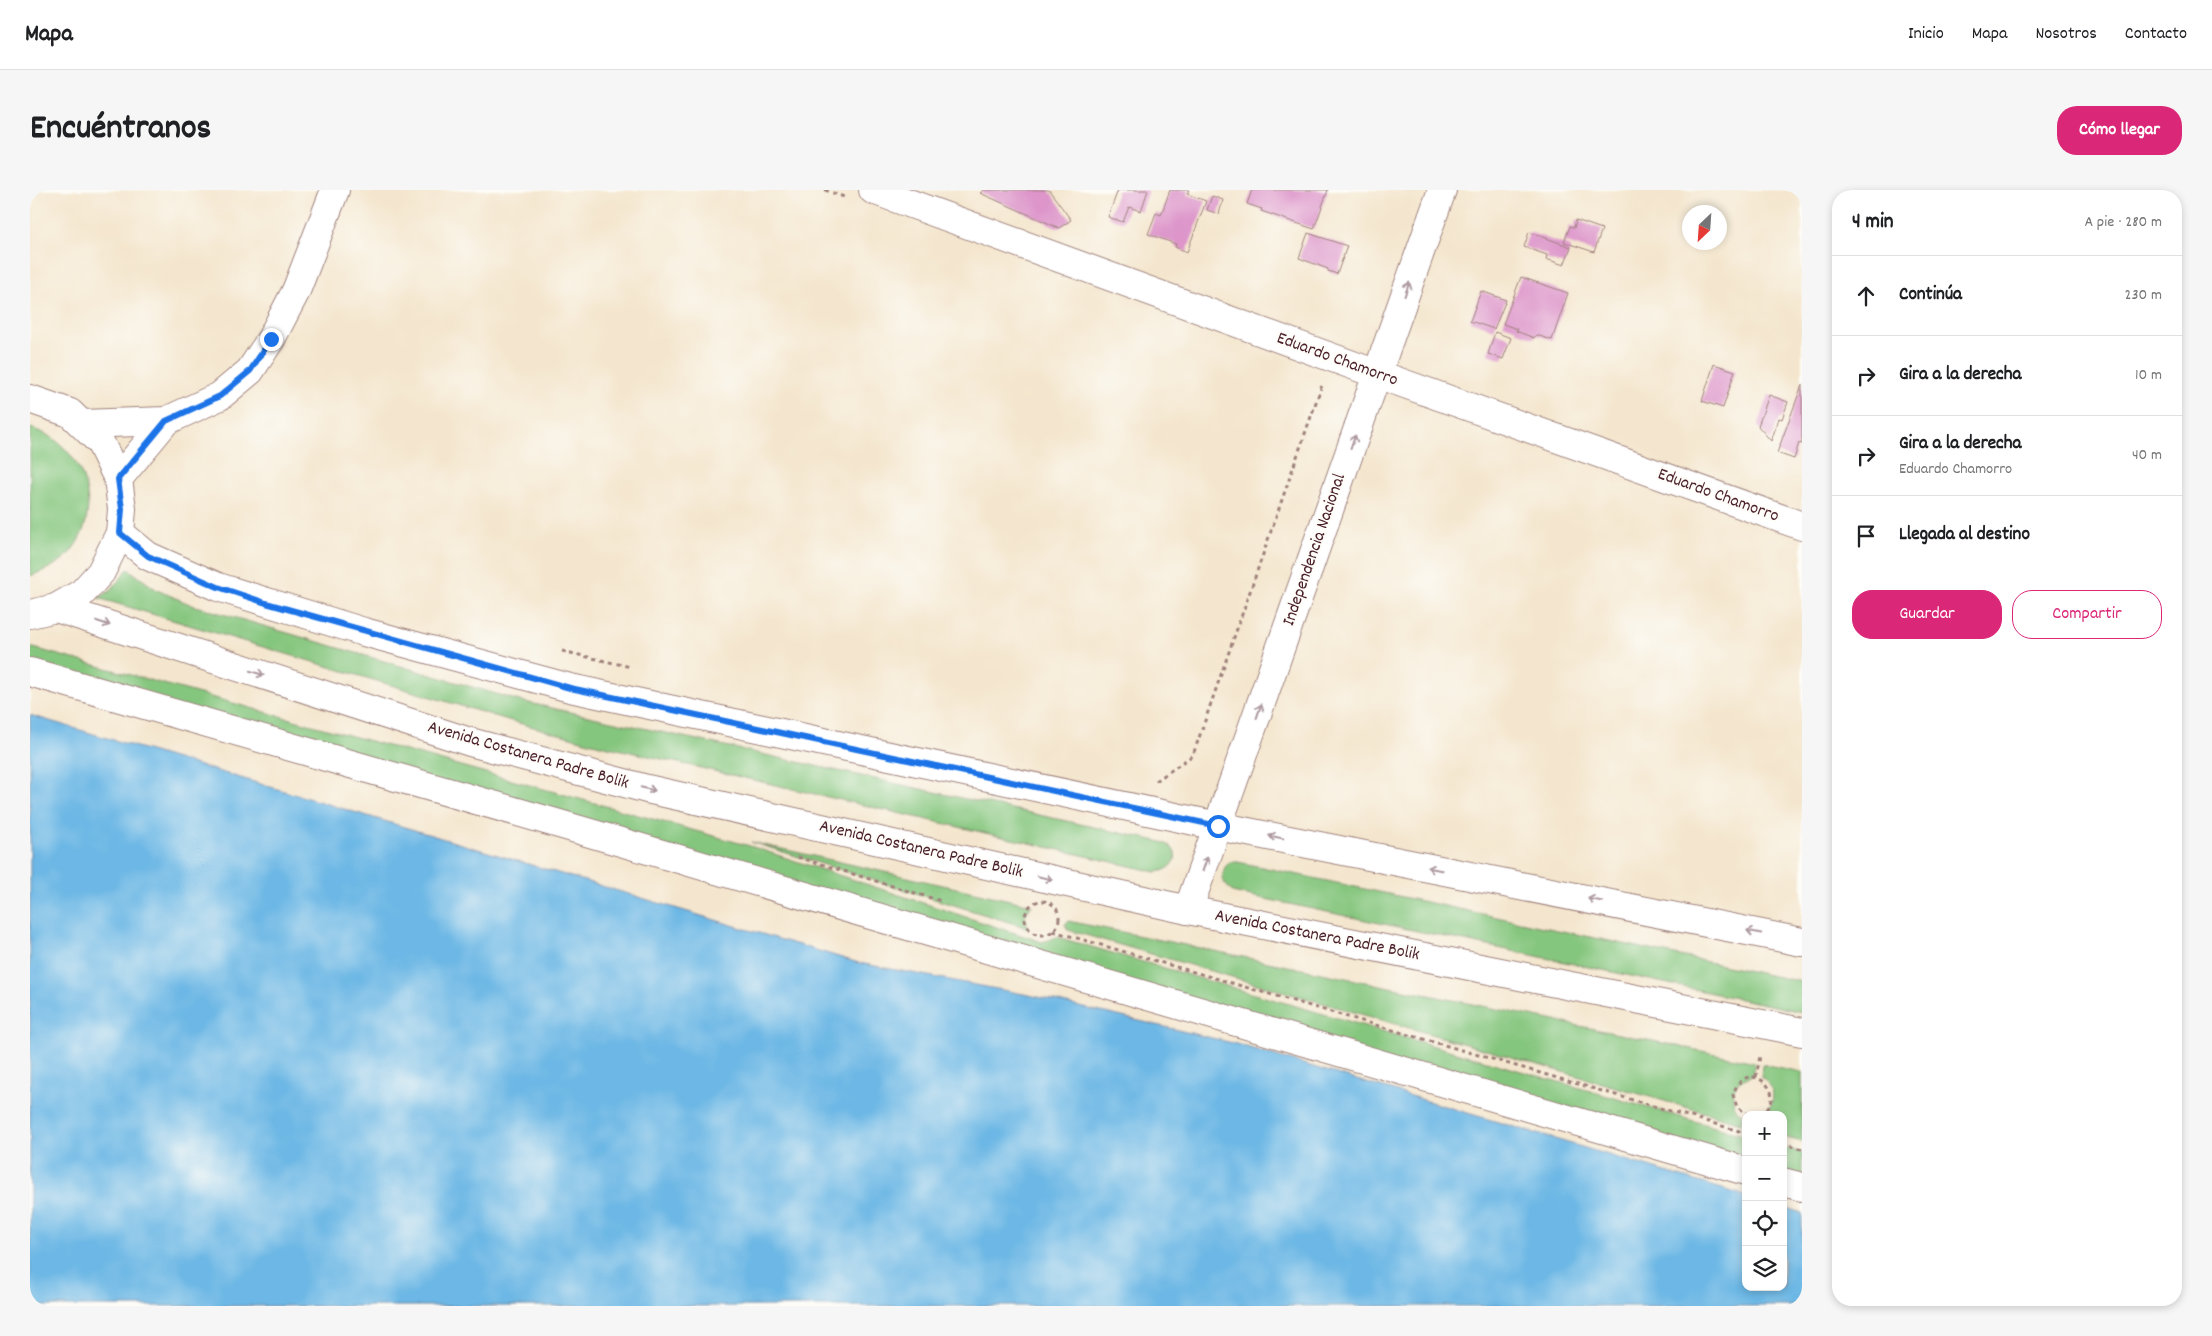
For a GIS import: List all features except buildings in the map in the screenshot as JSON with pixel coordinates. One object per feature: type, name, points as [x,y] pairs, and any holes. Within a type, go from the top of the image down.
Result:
[{"type":"street","points":[[82,424],[166,421],[220,396],[250,371],[271,339],[296,291],[336,190]]},
{"type":"street","name":"Eduardo Chamorro","points":[[873,190],[1377,374],[1802,526]]},
{"type":"street","name":"Independencia Nacional","points":[[1188,910],[1442,190]]},
{"type":"street","points":[[30,398],[70,414],[100,442],[118,479],[122,509],[120,533],[101,572],[82,593],[56,608],[30,614]]},
{"type":"street","points":[[118,479],[166,421]]},
{"type":"street","points":[[120,533],[148,556],[218,587],[364,632],[570,688],[1218,826],[1802,942]]},
{"type":"street","name":"Avenida Costanera Padre Bolik","points":[[56,608],[470,742],[647,789],[1188,910],[1802,1032]]},
{"type":"street","points":[[30,672],[1742,1170]]},
{"type":"street","points":[[1787,1183],[1802,1187]]},
{"type":"path","points":[[1153,783],[1193,755],[1323,382]]},
{"type":"path","points":[[556,650],[633,667]]},
{"type":"path","points":[[1053,931],[1059,922],[1059,916],[1054,907],[1041,901],[1030,906],[1025,915],[1028,928],[1037,935],[1053,931],[1742,1131]]},
{"type":"path","points":[[1756,1077],[1760,1055]]},
{"type":"path","points":[[1742,1111],[1737,1107],[1733,1095],[1738,1083],[1743,1079],[1756,1077],[1767,1083],[1772,1094],[1769,1106],[1763,1111]]},
{"type":"path","points":[[1787,1144],[1802,1149]]},
{"type":"green space","points":[[30,428],[48,435],[63,447],[75,461],[83,478],[87,496],[87,515],[82,533],[68,555],[58,563],[30,576]]},
{"type":"green space","points":[[128,569],[157,590],[192,605],[520,701],[1162,842],[1173,850],[1175,859],[1169,868],[1156,872],[600,745],[515,722],[98,598],[110,591]]},
{"type":"green space","points":[[30,647],[750,846],[1042,942],[1057,937],[1742,1135],[1742,1164],[30,668]]},
{"type":"green space","points":[[751,842],[1032,905],[1025,915],[1028,928]]},
{"type":"green space","points":[[1230,862],[1238,862],[1802,982],[1802,1012],[1232,892],[1222,880],[1225,867]]},
{"type":"green space","points":[[1068,921],[1755,1062],[1752,1075],[1738,1082],[1735,1086],[1733,1100],[1736,1108],[1742,1114],[1741,1123],[1068,930],[1065,924]]},
{"type":"green space","points":[[1762,1064],[1802,1072],[1802,1142],[1787,1138],[1787,1111],[1767,1111],[1772,1101],[1772,1090],[1770,1085],[1761,1077]]},
{"type":"green space","points":[[1787,1148],[1802,1153],[1802,1182],[1787,1177]]},
{"type":"water","points":[[30,715],[859,963],[1029,995],[1233,1043],[1742,1195],[1742,1291],[1787,1291],[1787,1208],[1802,1213],[1802,1306],[30,1306]]},
{"type":"route","points":[[271,339],[250,371],[220,396],[166,421],[118,479],[122,509],[120,533],[148,556],[218,587],[266,603],[364,632],[570,688],[1218,826]]}]
